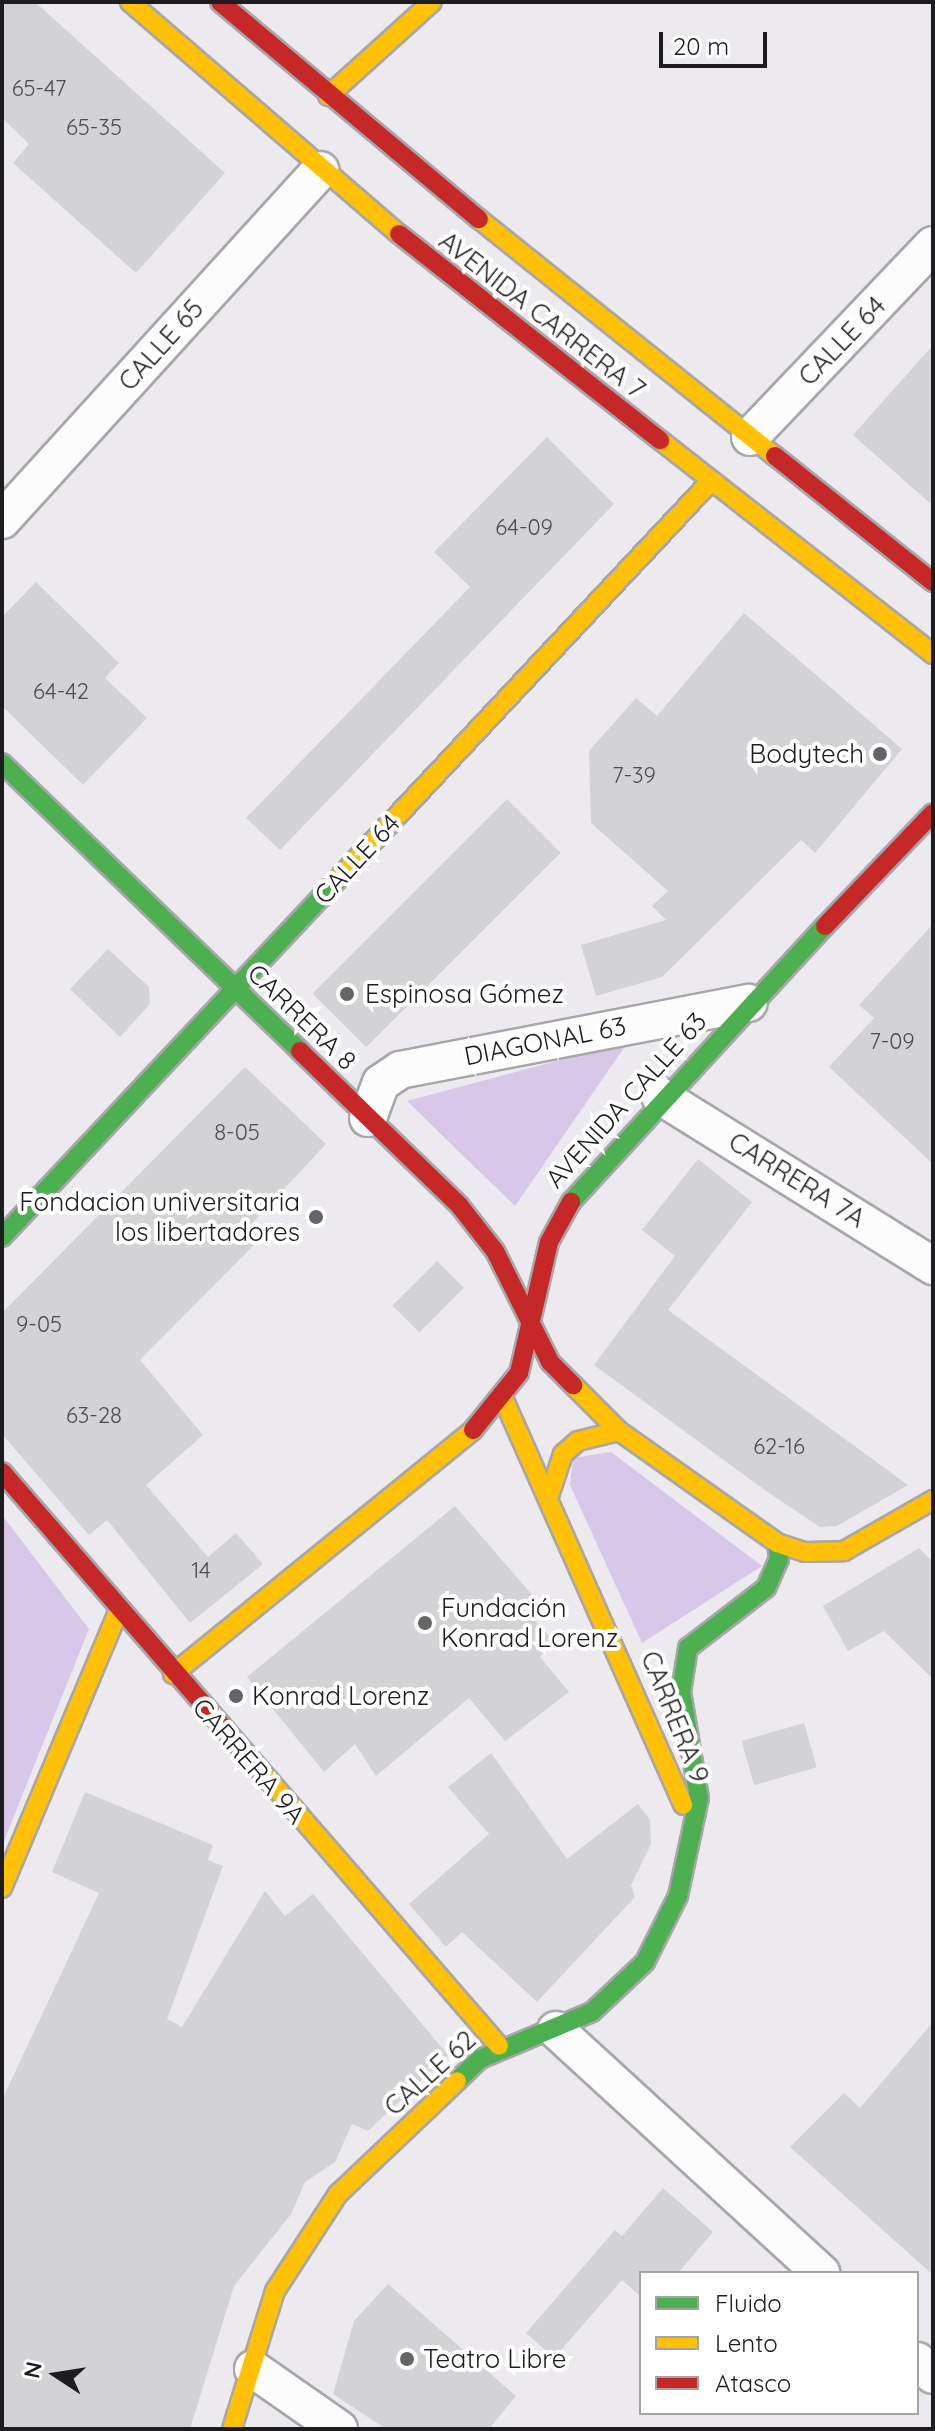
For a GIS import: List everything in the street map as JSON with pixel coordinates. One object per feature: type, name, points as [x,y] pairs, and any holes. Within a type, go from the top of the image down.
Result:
[{"type":"street","name":"AVENIDA CARRERA 7","points":[[130,2],[320,170],[933,654]]},
{"type":"street","name":"AVENIDA CARRERA 7","points":[[220,2],[328,96],[933,582]]},
{"type":"street","points":[[328,96],[432,2]]},
{"type":"street","name":"CALLE 65","points":[[2,520],[320,170]]},
{"type":"street","name":"CALLE 64","points":[[750,437],[933,245]]},
{"type":"street","name":"CALLE 64","points":[[2,1237],[711,481]]},
{"type":"street","name":"CARRERA 8","points":[[2,763],[479,1228],[515,1286],[532,1332]]},
{"type":"street","name":"AVENIDA CALLE 63","points":[[173,1674],[459,1446],[503,1398],[532,1332],[563,1209],[660,1096],[933,813]]},
{"type":"street","name":"DIAGONAL 63","points":[[368,1118],[381,1083],[400,1070],[749,1003]]},
{"type":"street","name":"CARRERA 7A","points":[[660,1096],[933,1266]]},
{"type":"street","points":[[532,1332],[550,1362],[619,1431],[777,1543],[830,1554],[929,1509]]},
{"type":"street","name":"CARRERA 9","points":[[503,1398],[550,1493],[668,1759],[693,1840]]},
{"type":"street","points":[[550,1493],[563,1454],[578,1441],[619,1431]]},
{"type":"street","name":"CARRERA 9A","points":[[2,1472],[118,1612],[499,2046]]},
{"type":"street","name":"CALLE 62","points":[[232,2429],[275,2291],[322,2214],[499,2046],[556,2030],[592,2012],[645,1962],[678,1896],[693,1840],[699,1766],[682,1667],[699,1633],[766,1588],[779,1559],[777,1543]]},
{"type":"street","points":[[2,1888],[118,1612]]},
{"type":"street","points":[[556,2030],[819,2271]]},
{"type":"street","points":[[253,2369],[339,2429]]},
{"type":"shaded area","points":[[628,1042],[515,1206],[407,1101]]},
{"type":"shaded area","points":[[611,1452],[762,1566],[642,1643],[570,1485],[573,1458]]},
{"type":"shaded area","points":[[2,1515],[89,1629],[2,1846]]},
{"type":"building","points":[[2,2],[35,2],[225,173],[136,273],[13,163],[29,144],[2,118]]},
{"type":"building","points":[[933,345],[933,506],[853,435]]},
{"type":"building","points":[[547,437],[614,504],[280,850],[246,818],[470,587],[434,552]]},
{"type":"building","points":[[36,582],[119,663],[105,678],[147,718],[83,785],[2,706],[2,617]]},
{"type":"building","points":[[744,613],[902,749],[815,853],[801,840],[662,977],[596,996],[581,945],[666,920],[652,906],[668,891],[591,823],[589,751],[636,698],[657,716]]},
{"type":"building","points":[[507,799],[561,853],[366,1047],[313,993]]},
{"type":"building","points":[[933,924],[933,1164],[829,1067],[874,1018],[859,1005]]},
{"type":"building","points":[[108,949],[149,987],[150,1004],[120,1037],[70,989]]},
{"type":"building","points":[[245,1067],[326,1144],[242,1234],[254,1245],[140,1360],[203,1435],[146,1485],[208,1557],[236,1533],[263,1564],[190,1623],[107,1520],[89,1535],[2,1434],[2,1313]]},
{"type":"building","points":[[698,1159],[752,1202],[668,1310],[908,1485],[837,1526],[820,1527],[594,1365],[675,1256],[642,1230]]},
{"type":"building","points":[[437,1261],[464,1288],[419,1332],[392,1306]]},
{"type":"building","name":"Fundación Konrad Lorenz","points":[[455,1506],[534,1597],[520,1605],[554,1641],[540,1657],[569,1692],[505,1741],[469,1698],[376,1776],[355,1744],[324,1772],[247,1677]]},
{"type":"building","points":[[919,1548],[933,1562],[933,1679],[884,1631],[848,1651],[823,1606]]},
{"type":"building","points":[[804,1723],[817,1767],[754,1785],[742,1741]]},
{"type":"building","points":[[491,1753],[567,1859],[638,1804],[650,1820],[651,1844],[631,1885],[635,1897],[537,2002],[462,1932],[446,1947],[409,1904],[489,1834],[448,1787]]},
{"type":"building","points":[[85,1792],[213,1845],[208,1860],[223,1866],[167,2019],[182,2027],[265,1891],[285,1916],[313,1894],[448,2055],[368,2131],[352,2124],[335,2162],[305,2182],[291,2214],[234,2286],[190,2429],[2,2429],[2,2100],[99,1893],[52,1872]]},
{"type":"building","points":[[933,2022],[933,2275],[790,2147],[844,2093],[860,2108]]},
{"type":"building","points":[[663,2188],[713,2232],[680,2271],[639,2271],[639,2295],[622,2280],[554,2358],[526,2333],[615,2230],[622,2236]]},
{"type":"building","name":"Teatro Libre","points":[[388,2284],[516,2396],[489,2429],[386,2429],[333,2394],[354,2321]]},
{"type":"traffic: fast","points":[[2,763],[300,1051]]},
{"type":"traffic: fast","points":[[2,1237],[337,880]]},
{"type":"traffic: fast","points":[[571,1202],[825,926]]},
{"type":"traffic: fast","points":[[457,2081],[480,2059],[592,2012],[645,1962],[678,1896],[699,1798],[681,1692],[688,1648],[766,1588],[779,1559],[777,1543]]},
{"type":"traffic: slow","points":[[130,2],[399,234]]},
{"type":"traffic: slow","points":[[328,96],[432,2]]},
{"type":"traffic: slow","points":[[479,219],[775,456]]},
{"type":"traffic: slow","points":[[660,440],[933,654]]},
{"type":"traffic: slow","points":[[337,880],[711,481]]},
{"type":"traffic: slow","points":[[573,1385],[619,1431],[777,1543],[805,1552],[844,1551],[933,1500]]},
{"type":"traffic: slow","points":[[503,1398],[683,1805]]},
{"type":"traffic: slow","points":[[173,1674],[473,1430]]},
{"type":"traffic: slow","points":[[550,1493],[563,1454],[578,1441],[619,1431]]},
{"type":"traffic: slow","points":[[2,1888],[118,1612]]},
{"type":"traffic: slow","points":[[222,1726],[499,2046]]},
{"type":"traffic: slow","points":[[232,2429],[275,2291],[338,2194],[457,2081]]},
{"type":"traffic: jam","points":[[220,2],[479,219]]},
{"type":"traffic: jam","points":[[399,234],[660,440]]},
{"type":"traffic: jam","points":[[775,456],[933,582]]},
{"type":"traffic: jam","points":[[825,926],[933,813]]},
{"type":"traffic: jam","points":[[300,1051],[459,1205],[495,1251],[550,1362],[573,1385]]},
{"type":"traffic: jam","points":[[473,1430],[519,1373],[549,1242],[571,1202]]},
{"type":"traffic: jam","points":[[2,1472],[222,1726]]},
{"type":"place","name":"Bodytech","points":[[880,754]]},
{"type":"place","name":"Espinosa Gómez","points":[[347,994]]},
{"type":"place","name":"Fondacion universitaria los libertadores","points":[[316,1217]]},
{"type":"place","name":"Fundación Konrad Lorenz","points":[[425,1623]]},
{"type":"place","name":"Konrad Lorenz","points":[[236,1696]]},
{"type":"place","name":"Teatro Libre","points":[[407,2359]]}]
